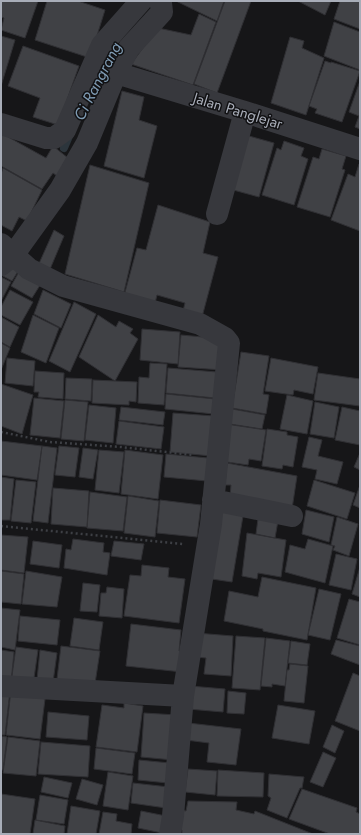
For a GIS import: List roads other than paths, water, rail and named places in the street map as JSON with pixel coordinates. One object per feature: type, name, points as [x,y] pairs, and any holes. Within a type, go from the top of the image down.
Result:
[{"type":"street","points":[[1,124],[46,138],[54,138],[65,130],[102,45],[154,2],[162,12],[129,48],[116,73],[87,143],[60,190],[5,255],[63,286],[200,324],[225,338],[228,343],[213,500],[183,696],[173,816],[170,834]]},
{"type":"street","name":"Jalan Panglejar","points":[[116,73],[245,112],[360,150]]},
{"type":"street","points":[[217,214],[245,112]]},
{"type":"street","points":[[213,500],[292,516]]},
{"type":"street","points":[[1,686],[183,696]]},
{"type":"waterway","name":"Ci Rangrang","points":[[64,148],[70,134]]}]
